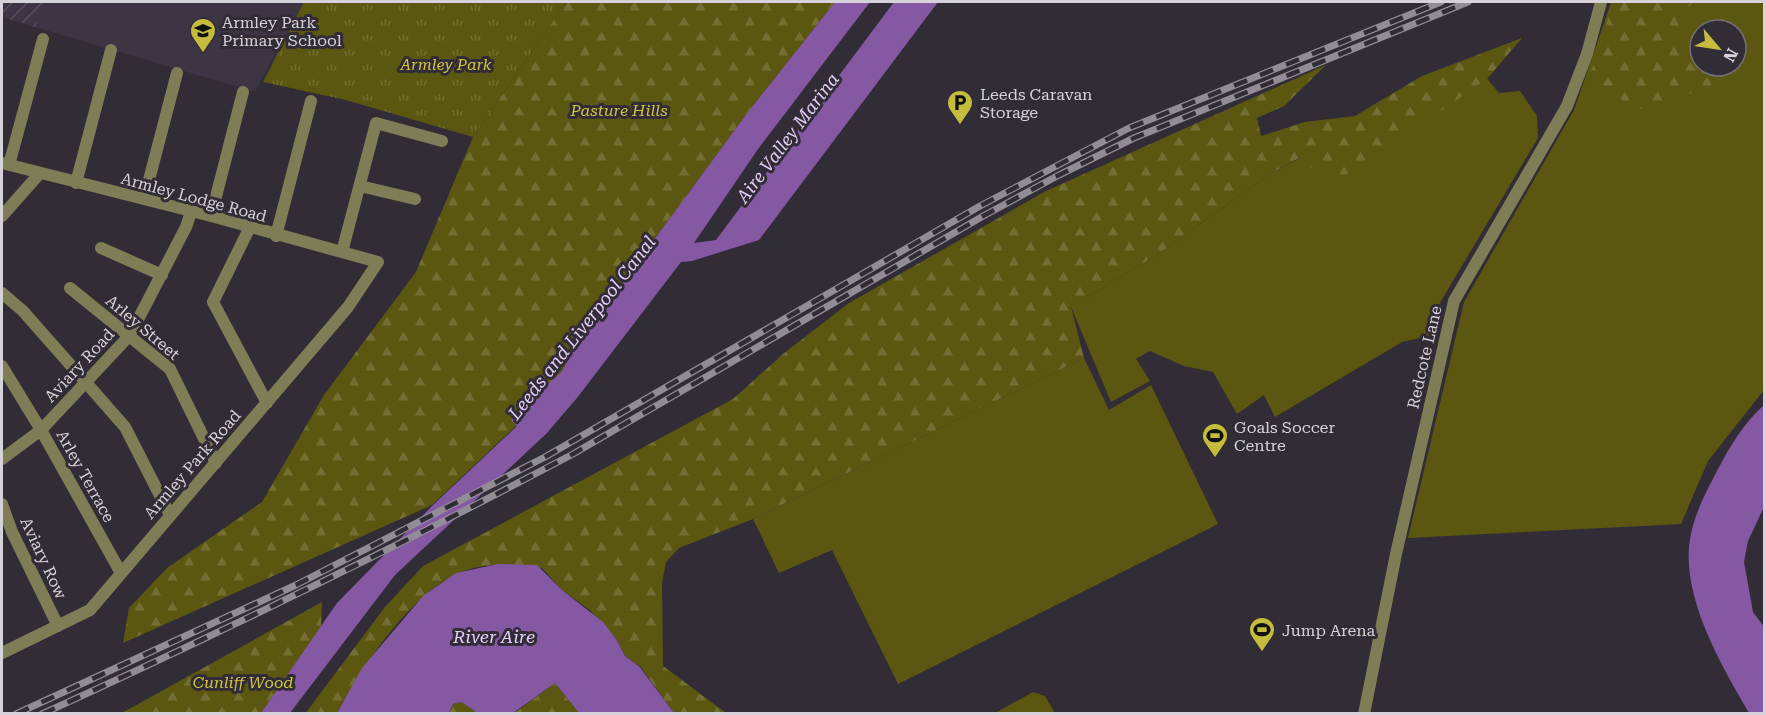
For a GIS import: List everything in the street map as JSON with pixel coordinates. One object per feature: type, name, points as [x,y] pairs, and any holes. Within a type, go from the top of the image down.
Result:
[{"type":"street","name":"Redcote Lane","points":[[1364,714],[1396,554],[1454,301],[1567,106],[1587,54],[1601,2]]},
{"type":"street","points":[[5,164],[43,39]]},
{"type":"street","points":[[76,183],[111,50]]},
{"type":"street","points":[[144,199],[177,73]]},
{"type":"street","points":[[211,216],[243,92]]},
{"type":"street","points":[[276,236],[311,100]]},
{"type":"street","points":[[342,252],[376,123],[442,141]]},
{"type":"street","name":"Armley Lodge Road","points":[[5,164],[211,216],[276,236],[378,262]]},
{"type":"street","points":[[2,216],[40,173]]},
{"type":"street","points":[[360,186],[415,199]]},
{"type":"street","name":"Aviary Road","points":[[2,459],[41,430],[130,335],[186,227],[191,212]]},
{"type":"street","points":[[249,228],[213,302],[267,403]]},
{"type":"street","points":[[101,248],[162,275]]},
{"type":"street","name":"Armley Park Road","points":[[2,654],[90,610],[348,307],[378,262]]},
{"type":"street","name":"Arley Street","points":[[70,288],[171,369],[216,463]]},
{"type":"street","points":[[2,292],[23,311],[125,428],[170,514]]},
{"type":"street","name":"Arley Terrace","points":[[2,366],[41,430],[121,573]]},
{"type":"street","name":"Aviary Row","points":[[2,504],[12,532],[58,626]]},
{"type":"shaded area","points":[[2,2],[47,2],[35,27],[2,17]]},
{"type":"shaded area","name":"Armley Park Primary School","points":[[47,2],[304,2],[255,92],[35,27]]},
{"type":"green space","name":"Armley Park","points":[[304,2],[566,2],[473,137],[346,100],[263,82]]},
{"type":"green space","name":"Pasture Hills","points":[[566,2],[835,2],[748,112],[576,346],[562,371],[511,420],[517,425],[432,505],[123,643],[129,608],[167,568],[262,502],[324,395],[416,272],[473,137]]},
{"type":"green space","points":[[1611,2],[1696,2],[1680,11],[1688,50],[1688,78],[1717,78],[1721,88],[1676,96],[1635,111],[1623,104],[1618,86],[1581,89],[1601,51]]},
{"type":"green space","points":[[1764,2],[1764,390],[1708,461],[1681,524],[1408,538],[1464,302],[1574,110],[1611,3]]},
{"type":"green space","points":[[1522,38],[1487,79],[1350,174],[1320,175],[1299,158],[1270,174],[1155,256],[1071,307],[1084,358],[753,519],[679,548],[666,562],[662,583],[663,666],[726,713],[674,713],[640,666],[625,656],[616,639],[590,610],[562,590],[542,568],[502,565],[478,567],[456,574],[435,588],[415,605],[378,648],[337,713],[305,714],[385,607],[423,566],[733,399],[783,354],[849,303],[1046,191],[1326,65],[1284,106],[1257,118],[1261,136],[1305,122],[1355,116],[1422,76]]},
{"type":"green space","points":[[1475,64],[1499,93],[1520,91],[1537,116],[1538,138],[1441,301],[1429,336],[1402,342],[1275,417],[1264,395],[1237,414],[1213,372],[1184,366],[1150,351],[1136,359],[1150,381],[1111,402],[1071,307],[1155,256],[1270,174]]},
{"type":"green space","points":[[1084,358],[1109,410],[1151,385],[1218,524],[898,684],[832,550],[779,573],[753,519]]},
{"type":"green space","name":"Cunliff Wood","points":[[322,602],[321,627],[261,713],[122,713]]},
{"type":"green space","points":[[555,683],[579,713],[513,714]]},
{"type":"green space","points":[[1033,692],[1045,696],[1055,713],[995,713]]},
{"type":"green space","points":[[461,702],[475,711],[474,713],[449,714],[453,704]]},
{"type":"water","points":[[835,2],[870,2],[758,149],[694,243],[716,240],[894,2],[938,2],[759,240],[692,261],[681,262],[577,398],[546,434],[395,575],[290,713],[261,713],[337,603],[432,506],[517,426],[511,420],[562,371],[576,346],[748,112]]},
{"type":"water","points":[[1764,405],[1764,507],[1748,541],[1744,562],[1753,612],[1764,627],[1764,713],[1749,713],[1726,673],[1705,627],[1696,603],[1689,556],[1693,526],[1709,486],[1738,436]]},
{"type":"water","name":"River Aire","points":[[498,564],[537,565],[562,590],[603,622],[625,656],[639,666],[674,713],[579,713],[555,683],[513,713],[474,713],[475,711],[461,702],[453,704],[449,713],[337,713],[362,668],[423,596],[456,573]]},
{"type":"railway","points":[[16,714],[296,585],[545,457],[980,206],[1129,128],[1441,2]]},
{"type":"railway","points":[[42,714],[310,588],[573,454],[985,215],[1059,175],[1134,138],[1468,2]]},
{"type":"place","name":"Armley Park Primary School","points":[[203,54]]},
{"type":"place","name":"Leeds Caravan Storage","points":[[960,126]]},
{"type":"place","name":"Goals Soccer Centre","points":[[1215,459]]},
{"type":"place","name":"Jump Arena","points":[[1262,653]]},
{"type":"water label","name":"Aire Valley Marina","points":[[788,138]]},
{"type":"water label","name":"Leeds and Liverpool Canal","points":[[582,328]]}]
